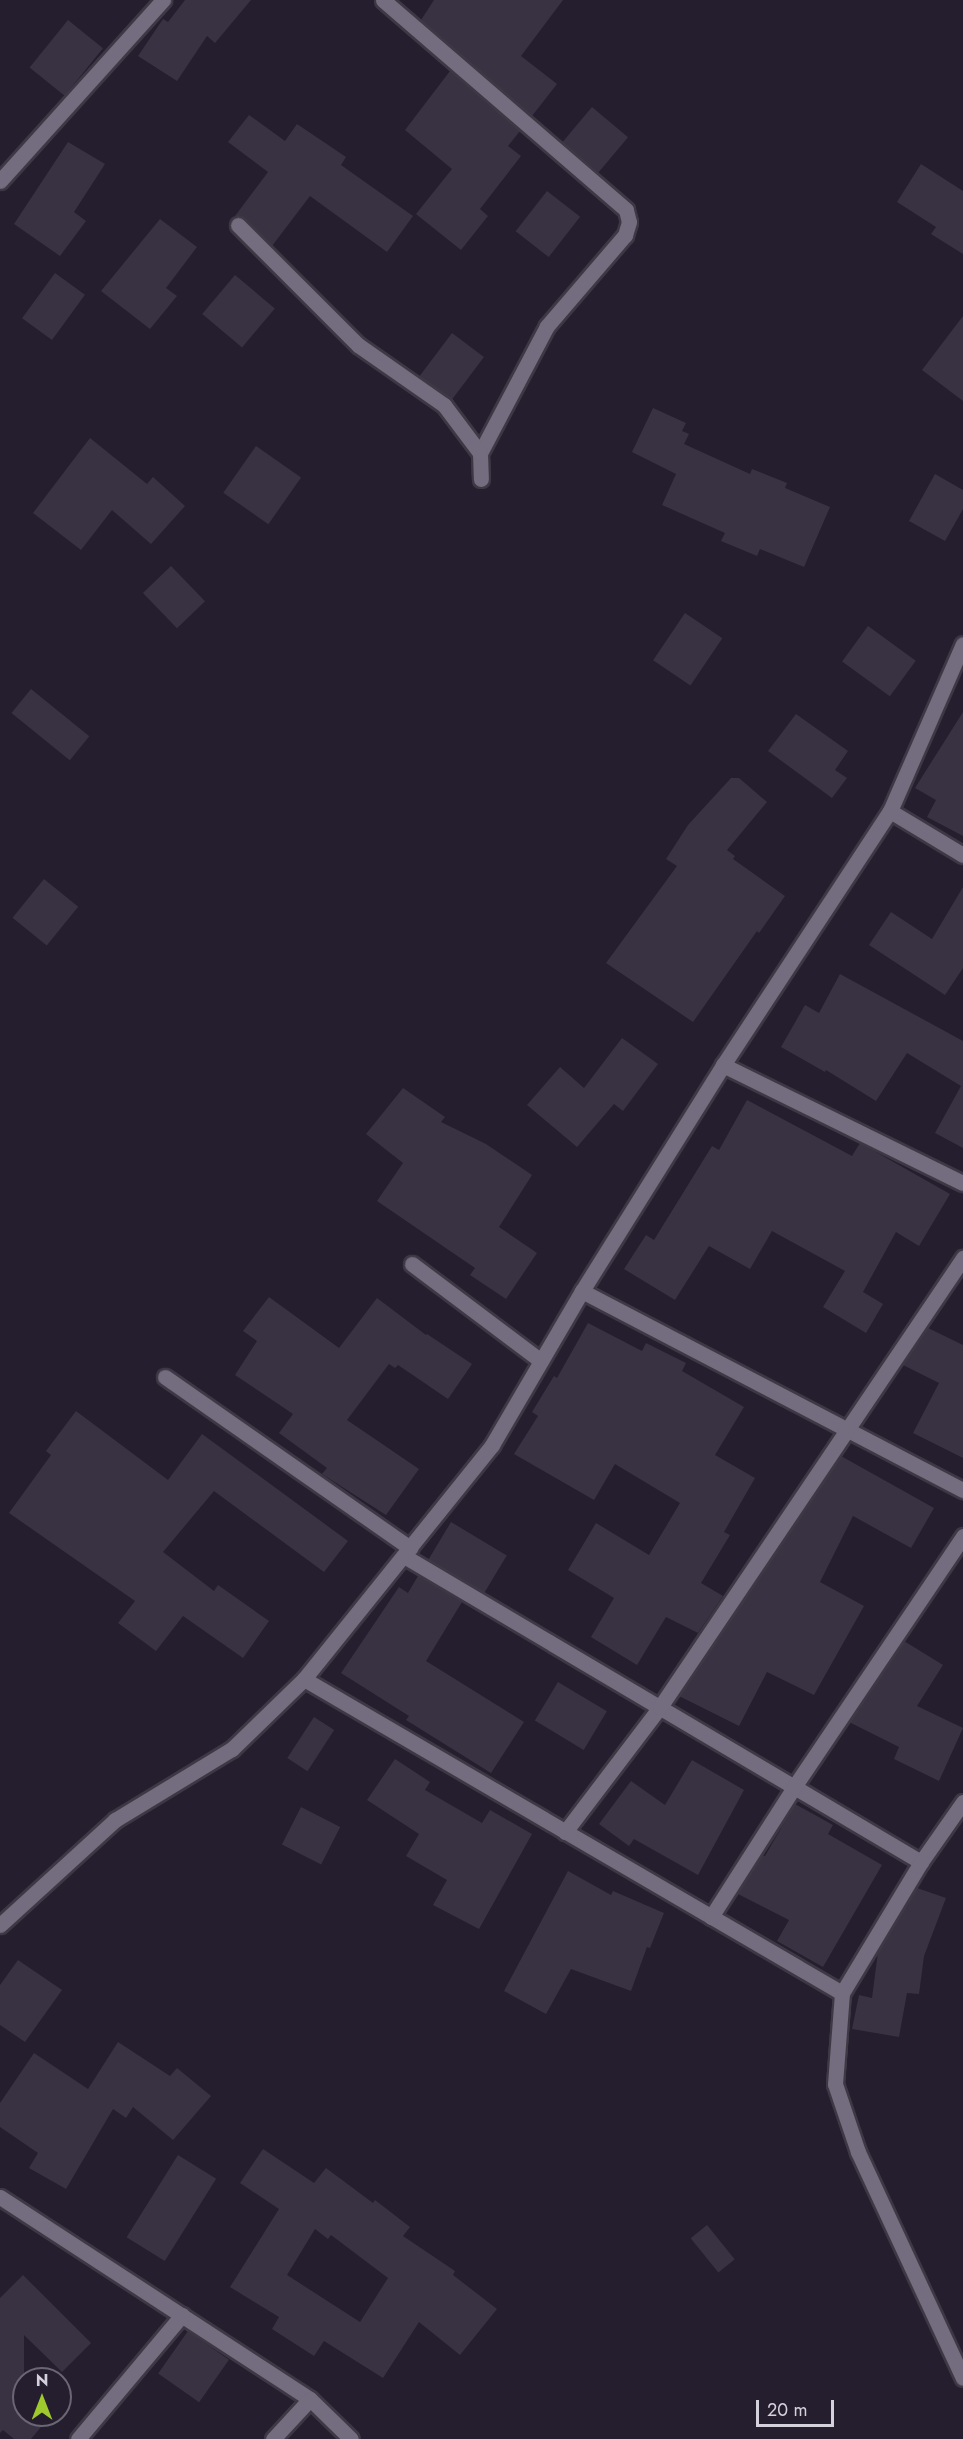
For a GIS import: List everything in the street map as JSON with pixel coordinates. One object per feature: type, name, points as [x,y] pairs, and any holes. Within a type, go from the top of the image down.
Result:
[{"type":"street","points":[[0,181],[163,0]]},
{"type":"street","points":[[383,0],[626,210],[629,222],[625,235],[547,326],[480,453],[481,479]]},
{"type":"street","points":[[238,225],[358,345],[444,405],[480,453]]},
{"type":"street","points":[[0,1925],[115,1820],[232,1749],[304,1679],[492,1445],[582,1291],[723,1065],[890,812],[963,644]]},
{"type":"street","points":[[890,812],[963,855]]},
{"type":"street","points":[[723,1065],[963,1184]]},
{"type":"street","points":[[565,1832],[660,1707],[963,1258]]},
{"type":"street","points":[[412,1264],[541,1361]]},
{"type":"street","points":[[582,1291],[963,1490]]},
{"type":"street","points":[[165,1377],[407,1552],[660,1707],[921,1862]]},
{"type":"street","points":[[711,1917],[794,1787],[963,1536]]},
{"type":"street","points":[[304,1679],[842,1993]]},
{"type":"street","points":[[963,1802],[921,1862],[842,1993],[835,2084],[858,2152],[963,2378]]},
{"type":"street","points":[[0,2197],[310,2399],[351,2439]]},
{"type":"street","points":[[78,2439],[182,2315]]},
{"type":"street","points":[[273,2439],[310,2399]]},
{"type":"building","points":[[185,0],[251,0],[215,43],[207,36],[177,81],[138,56],[163,19],[168,22]]},
{"type":"building","points":[[434,0],[563,0],[521,56],[557,84],[532,116],[421,20]]},
{"type":"building","points":[[68,20],[103,48],[65,96],[30,67]]},
{"type":"building","points":[[450,71],[520,131],[508,146],[521,156],[480,209],[488,216],[461,250],[416,214],[452,169],[405,130]]},
{"type":"building","points":[[592,107],[628,137],[598,172],[562,142]]},
{"type":"building","points":[[249,115],[285,141],[297,124],[346,157],[341,165],[413,216],[387,252],[310,196],[272,246],[245,218],[235,216],[268,172],[228,142]]},
{"type":"building","points":[[68,142],[105,164],[74,212],[86,221],[60,256],[14,224]]},
{"type":"building","points":[[921,164],[963,191],[963,254],[931,234],[936,227],[897,202]]},
{"type":"building","points":[[547,191],[580,217],[549,257],[516,231]]},
{"type":"building","points":[[160,219],[197,247],[166,288],[177,296],[150,329],[101,291]]},
{"type":"building","points":[[55,273],[85,295],[52,340],[22,318]]},
{"type":"building","points":[[235,275],[275,308],[242,347],[202,314]]},
{"type":"building","points":[[963,316],[963,401],[922,370]]},
{"type":"building","points":[[452,333],[484,357],[451,400],[420,376]]},
{"type":"building","points":[[653,408],[686,423],[682,431],[689,434],[684,444],[750,474],[752,469],[787,483],[785,488],[830,507],[804,567],[760,549],[757,556],[721,541],[725,533],[662,505],[676,474],[632,452]]},
{"type":"building","points":[[90,438],[147,484],[153,477],[185,506],[151,544],[112,510],[81,550],[33,513]]},
{"type":"building","points":[[256,446],[301,478],[268,524],[223,493]]},
{"type":"building","points":[[935,474],[963,490],[963,509],[945,541],[909,521]]},
{"type":"building","points":[[171,566],[205,601],[177,628],[143,593]]},
{"type":"building","points":[[685,613],[722,638],[690,685],[653,660]]},
{"type":"building","points":[[868,626],[916,661],[890,696],[842,662]]},
{"type":"building","points":[[31,689],[89,736],[70,760],[11,713]]},
{"type":"building","points":[[963,712],[963,836],[927,817],[936,800],[915,788]]},
{"type":"building","points":[[796,714],[848,751],[835,770],[847,778],[832,798],[768,751]]},
{"type":"building","points":[[731,778],[739,778],[767,802],[727,850],[735,856],[733,859],[785,896],[759,933],[757,931],[693,1022],[606,963],[677,866],[666,859],[688,825]]},
{"type":"building","points":[[44,879],[78,907],[47,946],[13,918]]},
{"type":"building","points":[[963,887],[963,968],[945,995],[869,945],[891,912],[932,939]]},
{"type":"building","points":[[840,974],[963,1041],[963,1148],[935,1133],[961,1086],[907,1053],[876,1101],[826,1070],[825,1072],[781,1047],[805,1005],[819,1013]]},
{"type":"building","points":[[622,1038],[658,1064],[623,1111],[614,1104],[577,1147],[527,1105],[560,1067],[584,1088]]},
{"type":"building","points":[[403,1088],[445,1117],[441,1122],[486,1144],[532,1175],[499,1227],[537,1253],[506,1299],[470,1275],[475,1268],[377,1201],[403,1163],[366,1134]]},
{"type":"building","points":[[747,1100],[852,1156],[860,1143],[950,1194],[919,1246],[896,1232],[863,1292],[883,1304],[866,1333],[823,1307],[845,1271],[772,1231],[750,1269],[709,1246],[675,1300],[624,1269],[646,1235],[654,1240],[712,1146],[719,1150]]},
{"type":"building","points":[[269,1297],[339,1348],[377,1298],[426,1335],[472,1364],[448,1399],[398,1365],[395,1368],[389,1364],[347,1420],[419,1469],[386,1515],[322,1474],[327,1468],[279,1433],[293,1414],[235,1375],[257,1341],[243,1331]]},
{"type":"building","points":[[588,1323],[642,1351],[646,1343],[686,1363],[682,1371],[744,1407],[715,1455],[755,1478],[724,1532],[730,1535],[701,1583],[723,1596],[698,1633],[666,1617],[637,1665],[591,1637],[614,1598],[568,1570],[596,1523],[649,1555],[680,1503],[615,1464],[594,1500],[514,1454],[538,1416],[532,1412],[554,1376],[557,1378]]},
{"type":"building","points":[[928,1328],[963,1345],[963,1458],[913,1433],[939,1383],[903,1365]]},
{"type":"building","points":[[76,1411],[168,1480],[202,1434],[348,1541],[324,1572],[214,1491],[163,1552],[214,1591],[218,1585],[269,1621],[243,1658],[183,1616],[156,1651],[118,1623],[135,1601],[9,1513],[51,1455],[46,1451]]},
{"type":"building","points":[[841,1456],[934,1508],[911,1548],[853,1516],[820,1582],[864,1606],[814,1695],[767,1672],[739,1726],[679,1696]]},
{"type":"building","points":[[451,1522],[507,1555],[484,1593],[428,1560]]},
{"type":"building","points":[[418,1576],[462,1602],[426,1661],[524,1722],[491,1773],[406,1720],[409,1716],[341,1673],[399,1587],[408,1593]]},
{"type":"building","points":[[904,1641],[943,1665],[917,1706],[963,1728],[939,1781],[894,1759],[899,1747],[849,1722]]},
{"type":"building","points":[[558,1682],[607,1711],[584,1750],[535,1721]]},
{"type":"building","points":[[314,1717],[334,1730],[307,1771],[287,1758]]},
{"type":"building","points":[[395,1759],[430,1782],[425,1790],[482,1823],[490,1810],[532,1834],[479,1929],[433,1905],[447,1880],[406,1856],[419,1834],[367,1800]]},
{"type":"building","points":[[692,1760],[744,1790],[698,1875],[634,1839],[629,1846],[599,1824],[631,1781],[665,1805]]},
{"type":"building","points":[[795,1804],[833,1825],[828,1834],[882,1865],[823,1967],[777,1941],[789,1920],[738,1894],[762,1855],[765,1856]]},
{"type":"building","points":[[301,1807],[340,1827],[321,1864],[282,1844]]},
{"type":"building","points":[[568,1871],[611,1895],[613,1891],[664,1913],[650,1948],[647,1947],[631,1991],[571,1969],[546,2014],[504,1991]]},
{"type":"building","points":[[917,1888],[946,1898],[924,1956],[919,1994],[907,1993],[899,2037],[852,2029],[859,1995],[872,1998],[878,1952]]},
{"type":"building","points":[[18,1960],[62,1990],[25,2042],[0,2025],[0,1985]]},
{"type":"building","points":[[118,2042],[170,2076],[177,2068],[211,2096],[173,2140],[133,2107],[126,2118],[113,2109],[66,2189],[29,2168],[38,2153],[0,2127],[0,2103],[34,2053],[88,2089]]},
{"type":"building","points":[[263,2149],[314,2183],[326,2168],[373,2203],[375,2200],[410,2227],[403,2236],[455,2271],[453,2275],[497,2309],[460,2355],[419,2322],[383,2378],[324,2341],[314,2356],[272,2329],[279,2317],[230,2287],[279,2209],[240,2183]],"holes":[[[315,2229],[328,2239],[331,2235],[388,2278],[360,2322],[287,2275]]]},
{"type":"building","points":[[178,2155],[216,2179],[165,2261],[127,2237]]},
{"type":"building","points":[[707,2225],[735,2259],[718,2272],[691,2238]]},
{"type":"building","points":[[23,2275],[91,2343],[67,2367],[57,2367],[24,2335],[24,2367],[12,2367],[12,2427],[41,2427],[31,2439],[14,2439],[3,2430],[0,2433],[0,2298]]},
{"type":"building","points":[[188,2331],[229,2360],[199,2402],[158,2374]]}]
